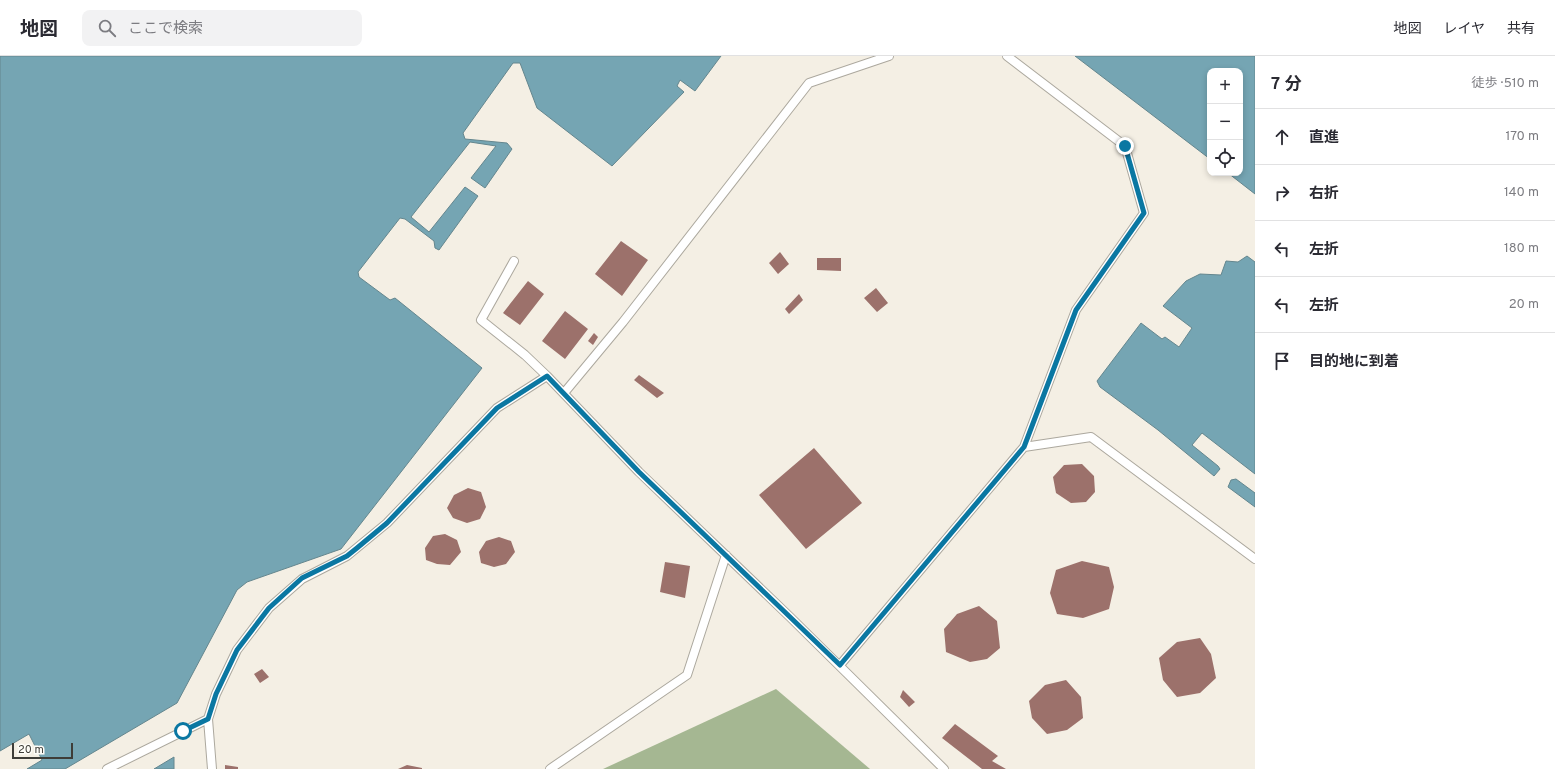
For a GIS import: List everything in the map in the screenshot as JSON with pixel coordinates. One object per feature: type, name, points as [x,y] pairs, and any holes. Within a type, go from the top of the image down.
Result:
[{"type":"lane","points":[[564,393],[623,322],[809,83],[889,56]]},
{"type":"lane","points":[[840,665],[1024,447],[1076,310],[1144,213],[1125,146],[1008,56]]},
{"type":"lane","points":[[514,261],[481,320],[525,355],[547,376],[639,472],[840,665],[944,769]]},
{"type":"lane","points":[[212,769],[208,719],[216,694],[237,650],[269,608],[302,578],[347,556],[387,523],[497,408],[547,376]]},
{"type":"lane","points":[[1024,447],[1091,437],[1255,559]]},
{"type":"lane","points":[[550,769],[686,674],[726,555]]},
{"type":"lane","points":[[107,769],[208,719]]},
{"type":"green space","points":[[776,689],[870,769],[603,769]]},
{"type":"water","points":[[0,56],[721,56],[695,91],[680,80],[677,86],[684,92],[612,166],[537,108],[520,63],[513,63],[463,133],[465,139],[507,143],[512,149],[485,188],[471,178],[496,146],[470,142],[411,217],[429,232],[465,187],[478,196],[439,250],[435,248],[434,241],[405,219],[400,218],[358,272],[359,277],[390,300],[395,298],[482,368],[341,549],[247,582],[237,590],[177,703],[65,769],[27,769],[42,760],[29,734],[0,751]]},
{"type":"water","points":[[1075,56],[1255,56],[1255,194],[1232,176],[1243,176],[1243,68],[1207,68],[1207,157]]},
{"type":"water","points":[[1247,256],[1255,262],[1255,474],[1202,433],[1192,445],[1218,466],[1220,469],[1214,476],[1158,430],[1100,387],[1097,381],[1141,323],[1162,339],[1165,337],[1179,347],[1192,328],[1163,306],[1186,281],[1200,274],[1221,275],[1226,261],[1238,262]]},
{"type":"water","points":[[1236,479],[1255,493],[1255,507],[1228,487],[1231,480]]},
{"type":"water","points":[[174,757],[174,769],[154,769]]},
{"type":"building","points":[[621,241],[648,260],[622,296],[595,274]]},
{"type":"building","points":[[780,252],[789,264],[778,274],[769,263]]},
{"type":"building","points":[[817,258],[841,258],[841,271],[817,270]]},
{"type":"building","points":[[528,281],[544,294],[520,325],[503,313]]},
{"type":"building","points":[[876,288],[888,303],[877,312],[864,298]]},
{"type":"building","points":[[799,294],[803,300],[789,314],[785,309]]},
{"type":"building","points":[[565,311],[588,329],[565,359],[542,341]]},
{"type":"building","points":[[594,333],[598,337],[593,345],[588,341]]},
{"type":"building","points":[[639,375],[664,393],[657,398],[634,380]]},
{"type":"building","points":[[814,448],[862,503],[806,549],[759,495]]},
{"type":"building","points":[[1082,464],[1094,476],[1095,492],[1086,502],[1071,503],[1056,493],[1053,477],[1064,465]]},
{"type":"building","points":[[468,488],[481,492],[486,507],[480,519],[467,523],[453,518],[447,508],[454,495]]},
{"type":"building","points":[[445,534],[457,540],[461,552],[450,565],[437,564],[426,560],[425,548],[433,536]]},
{"type":"building","points":[[499,537],[511,541],[515,552],[506,564],[494,567],[481,563],[479,552],[486,541]]},
{"type":"building","points":[[1082,561],[1109,567],[1114,587],[1109,609],[1083,618],[1057,614],[1050,593],[1056,570]]},
{"type":"building","points":[[665,562],[690,566],[685,598],[660,592]]},
{"type":"building","points":[[979,606],[997,621],[1000,648],[987,659],[970,662],[946,652],[944,629],[957,614]]},
{"type":"building","points":[[1200,638],[1211,654],[1216,678],[1200,693],[1177,697],[1163,680],[1159,658],[1177,642]]},
{"type":"building","points":[[262,669],[269,677],[260,683],[254,674]]},
{"type":"building","points":[[1066,680],[1081,697],[1083,718],[1067,730],[1047,734],[1032,718],[1029,701],[1045,685]]},
{"type":"building","points":[[903,690],[915,702],[909,707],[900,697]]},
{"type":"building","points":[[955,724],[998,756],[992,761],[1006,769],[982,769],[942,738]]},
{"type":"building","points":[[225,765],[238,767],[238,769],[225,769]]},
{"type":"building","points":[[407,765],[422,768],[422,769],[398,769]]},
{"type":"route","points":[[183,731],[208,719],[216,694],[237,650],[269,608],[302,578],[347,556],[387,523],[497,408],[547,376],[639,472],[840,665],[1024,447],[1076,310],[1144,213],[1125,146]]}]
